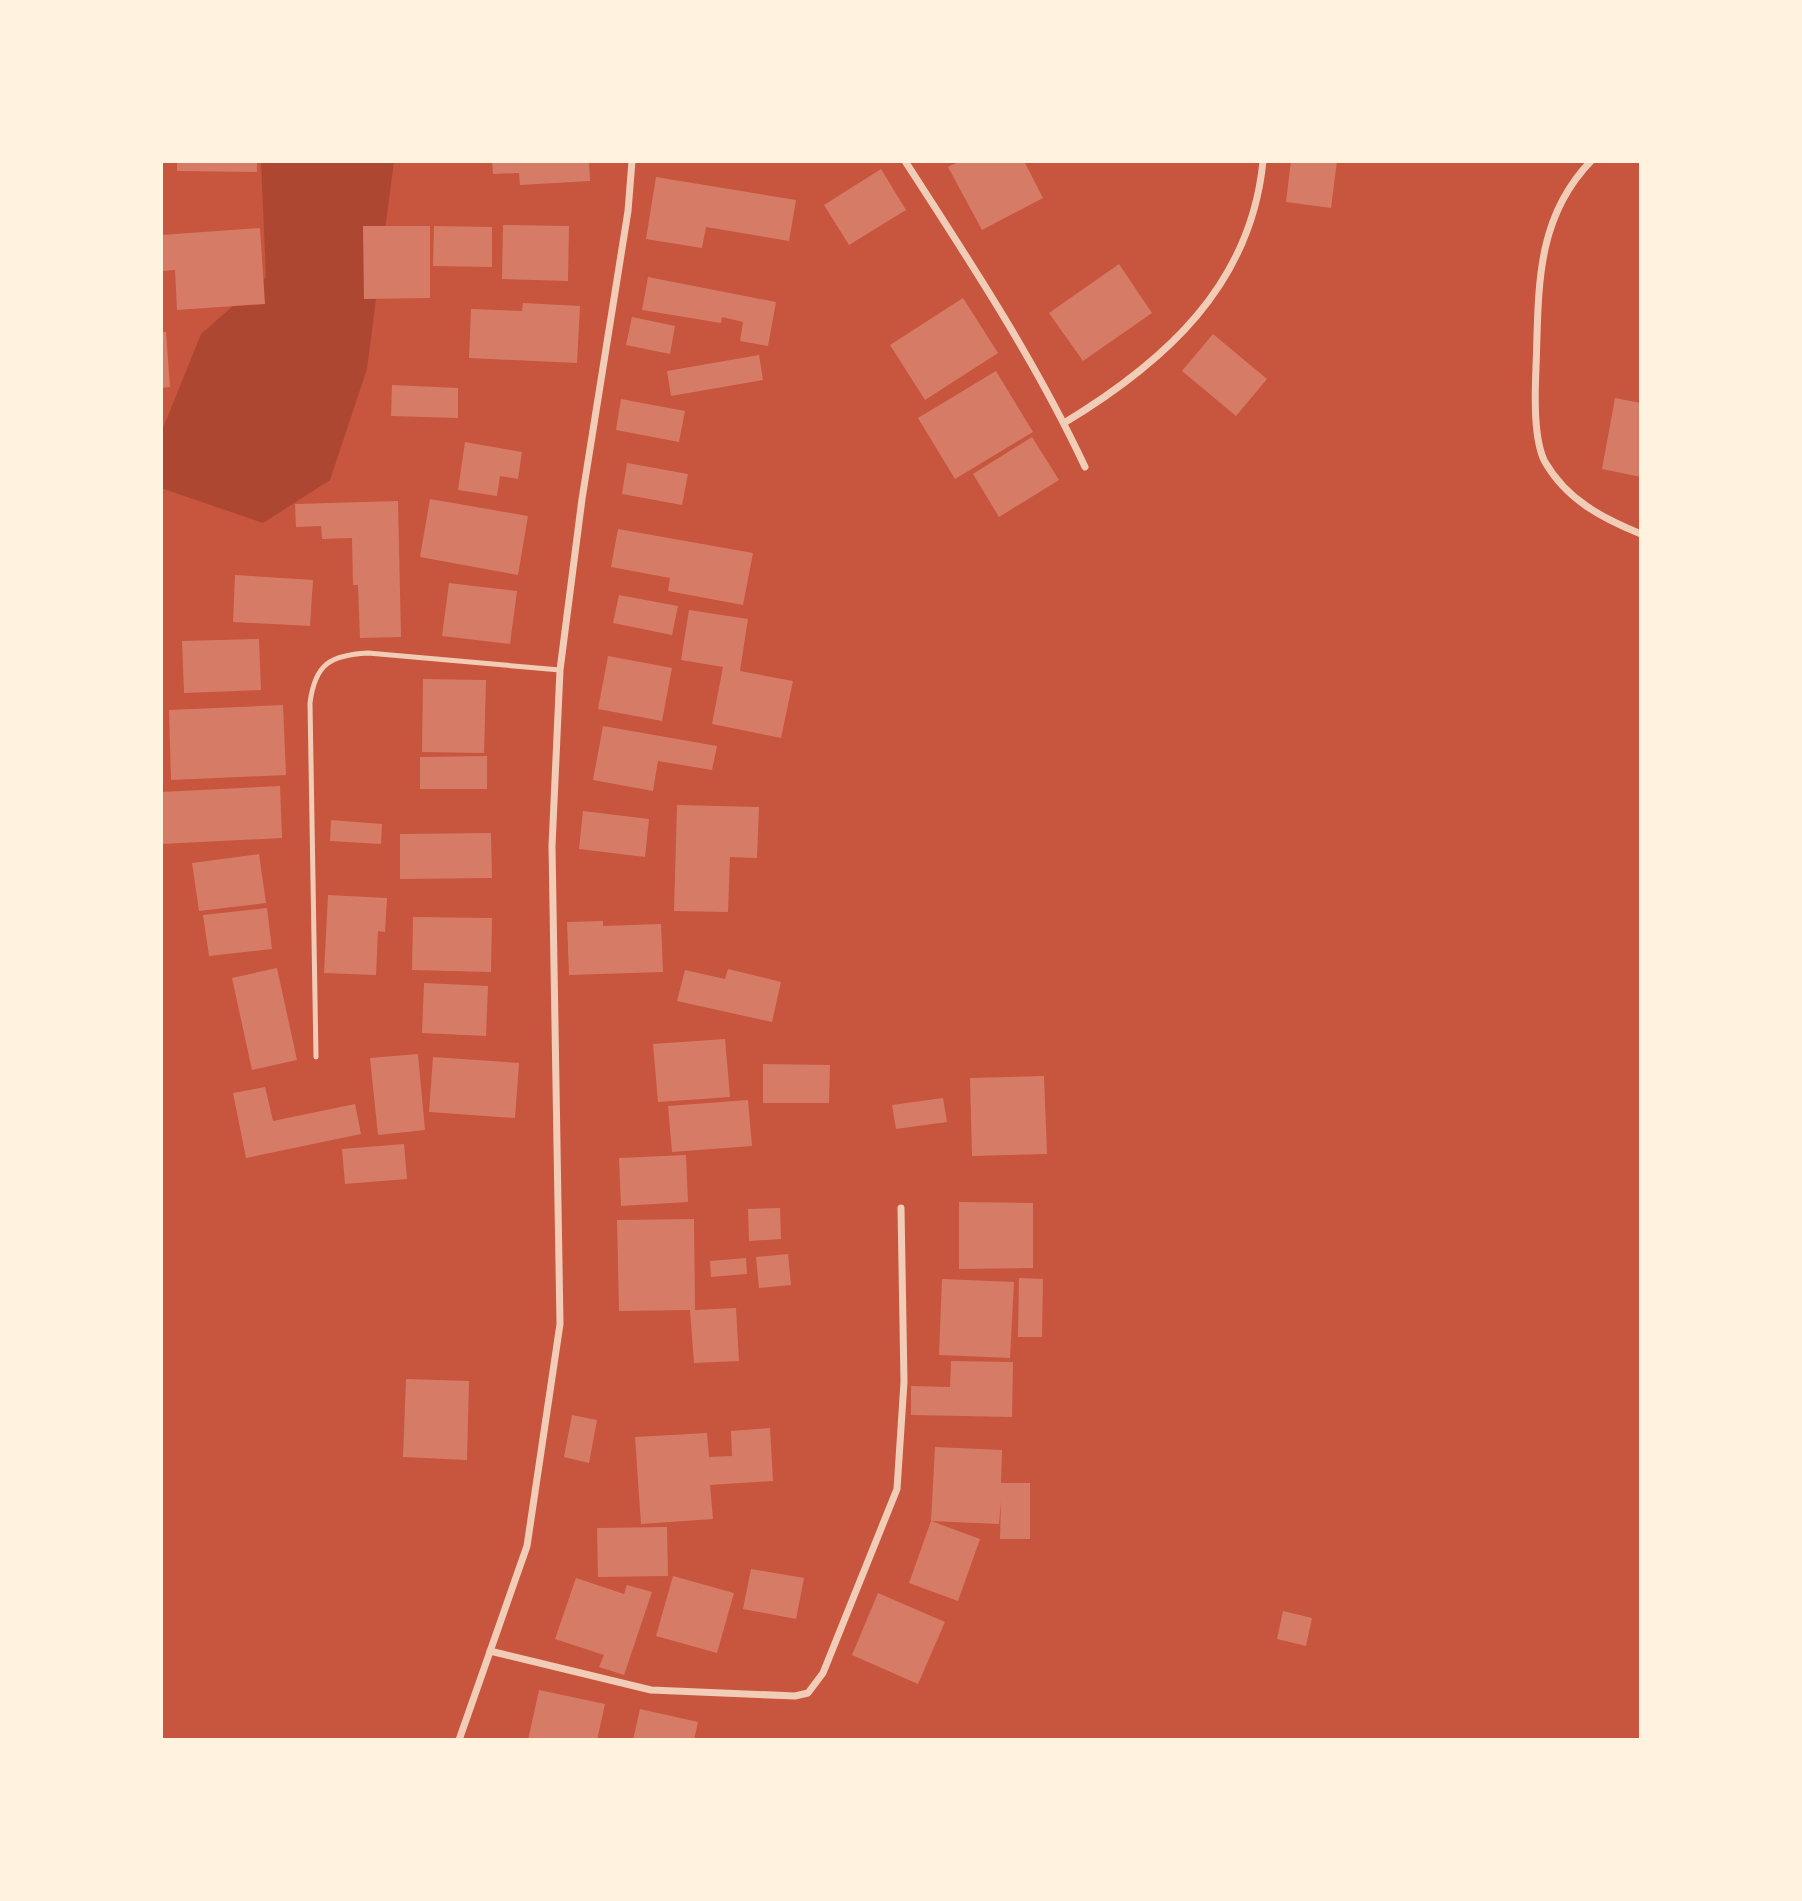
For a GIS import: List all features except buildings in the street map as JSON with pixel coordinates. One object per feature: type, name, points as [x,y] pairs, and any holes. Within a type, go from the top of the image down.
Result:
[{"type":"street","points":[[459,1740],[527,1546],[560,1324],[552,846],[560,670],[582,499],[628,211],[632,161]]},
{"type":"street","points":[[905,161],[955,238],[1065,423],[1086,467]]},
{"type":"street","points":[[1065,423],[1115,392],[1159,356],[1205,307],[1235,263],[1251,223],[1263,161]]},
{"type":"street","points":[[1591,161],[1571,182],[1555,219],[1539,273],[1534,403],[1543,458],[1560,484],[1600,518],[1641,534]]},
{"type":"street","points":[[490,1651],[651,1690],[795,1696],[808,1693],[823,1673],[897,1489],[904,1382],[901,1208]]},
{"type":"lane","points":[[316,1057],[310,703],[313,682],[319,670],[346,654],[368,653],[560,670]]},
{"type":"shaded area","points":[[261,161],[394,161],[367,369],[330,480],[263,523],[161,488],[161,433],[201,334],[266,277]]}]
